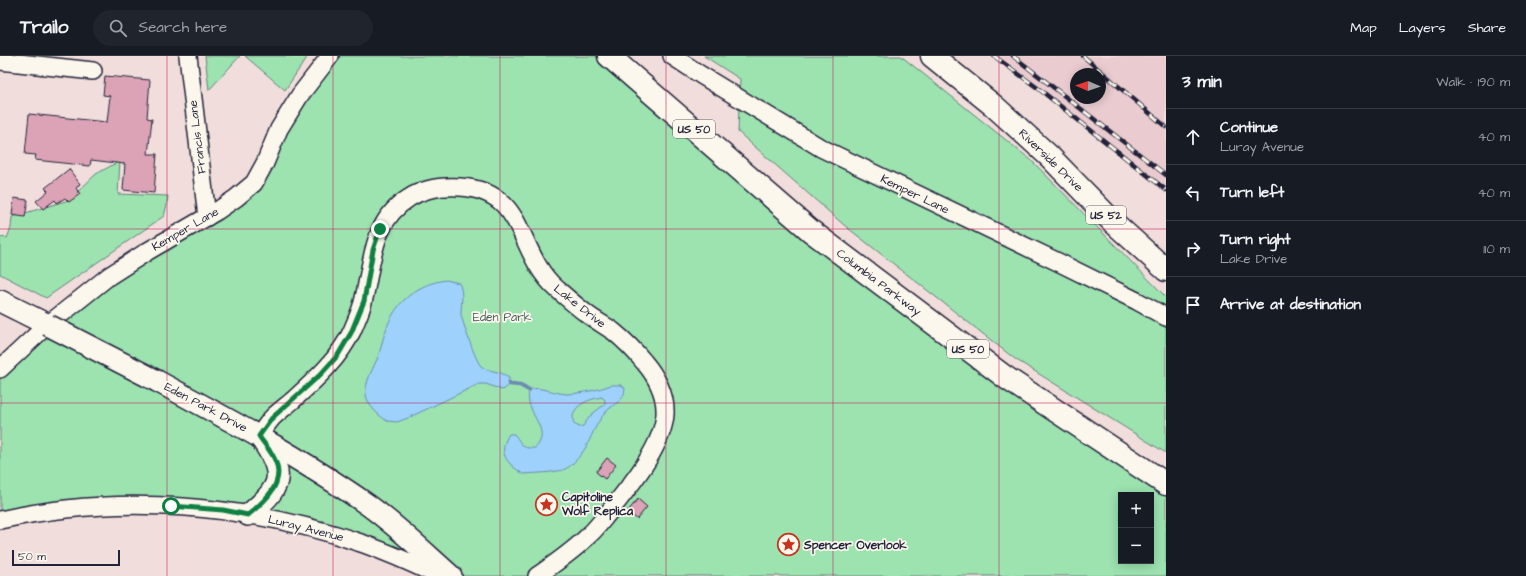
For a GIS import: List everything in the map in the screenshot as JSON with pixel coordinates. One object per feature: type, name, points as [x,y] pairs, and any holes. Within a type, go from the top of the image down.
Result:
[{"type":"main road","name":"Columbia Parkway","points":[[609,56],[818,235],[1005,377],[1166,484]]},
{"type":"main road","name":"Riverside Drive","points":[[932,56],[994,106],[1049,156],[1114,223],[1166,270]]},
{"type":"street","name":"Francis Lane","points":[[188,56],[207,217]]},
{"type":"street","name":"Kemper Lane","points":[[0,369],[45,328],[109,276],[148,250],[207,217],[236,198],[254,183],[265,163],[283,122],[300,95],[330,56]]},
{"type":"street","name":"Kemper Lane","points":[[672,56],[821,148],[1138,301],[1166,317]]},
{"type":"street","points":[[0,61],[93,71]]},
{"type":"street","name":"Lake Drive","points":[[259,436],[272,418],[321,374],[338,355],[351,333],[364,301],[373,250],[380,229],[399,205],[416,194],[440,187],[468,187],[481,190],[497,197],[510,210],[535,263],[553,286],[588,315],[614,332],[633,349],[657,381],[665,403],[663,426],[646,462],[589,536],[537,576]]},
{"type":"street","name":"Eden Park Drive","points":[[0,300],[156,380],[259,436],[369,506],[404,534],[451,576]]},
{"type":"street","points":[[248,515],[262,504],[271,493],[276,483],[278,472],[275,460],[259,436]]},
{"type":"street","name":"Luray Avenue","points":[[0,520],[66,509],[119,506],[171,506],[223,510],[275,519],[360,542],[439,576]]},
{"type":"shaded area","points":[[994,56],[1166,56],[1166,190],[1039,89]]},
{"type":"green space","points":[[205,56],[240,56],[209,90]]},
{"type":"green space","points":[[245,56],[308,56],[285,90]]},
{"type":"green space","name":"Eden Park","points":[[330,56],[609,56],[812,231],[1166,484],[1166,576],[439,576],[365,544],[171,506],[0,520],[0,369],[45,327],[236,198]]},
{"type":"green space","points":[[704,56],[901,56],[1031,160],[1166,297],[1166,453],[1015,359],[844,225],[738,132],[740,79]]},
{"type":"green space","points":[[120,161],[118,194],[168,196],[164,216],[46,298],[0,274],[0,237],[7,238],[11,228],[12,217],[69,200],[96,174]]},
{"type":"water","points":[[446,280],[459,283],[461,287],[461,314],[479,363],[487,370],[502,373],[509,378],[508,386],[502,390],[486,384],[479,384],[408,418],[397,422],[387,421],[371,406],[366,395],[366,385],[378,357],[389,322],[400,304],[416,291],[435,282]]},
{"type":"water","points":[[611,385],[621,385],[625,388],[623,397],[602,416],[584,451],[570,466],[558,471],[523,474],[508,462],[504,453],[504,447],[509,434],[514,434],[522,445],[527,448],[535,448],[541,438],[540,428],[529,404],[529,390],[542,389],[568,394]],"holes":[[[602,397],[605,400],[605,404],[591,415],[583,426],[579,427],[574,424],[574,413],[580,405],[597,398]]]},
{"type":"building","points":[[105,76],[150,80],[147,118],[152,119],[148,154],[157,154],[154,193],[123,190],[125,164],[91,160],[90,166],[35,160],[36,155],[25,154],[29,114],[107,122],[110,96],[103,95]]},
{"type":"building","points":[[69,169],[80,184],[76,188],[80,194],[69,202],[65,198],[57,203],[55,200],[43,209],[36,201],[48,191],[45,188]]},
{"type":"building","points":[[14,198],[28,200],[25,217],[12,215]]},
{"type":"building","points":[[607,458],[616,465],[605,479],[596,472]]},
{"type":"building","points":[[638,499],[647,507],[637,519],[627,512]]},
{"type":"waterway","points":[[509,384],[520,385],[529,390]]},
{"type":"railway","points":[[994,56],[1039,89],[1166,190]]},
{"type":"railway","points":[[1013,56],[1166,175]]},
{"type":"railway","points":[[1083,56],[1166,127]]},
{"type":"place","name":"Capitoline Wolf Replica","points":[[547,504]]},
{"type":"place","name":"Spencer Overlook","points":[[788,545]]},
{"type":"route","points":[[171,506],[223,510],[248,515],[262,504],[271,493],[276,483],[278,472],[277,466],[275,460],[259,436],[272,418],[321,374],[338,355],[351,333],[364,301],[373,250],[380,229]]}]
